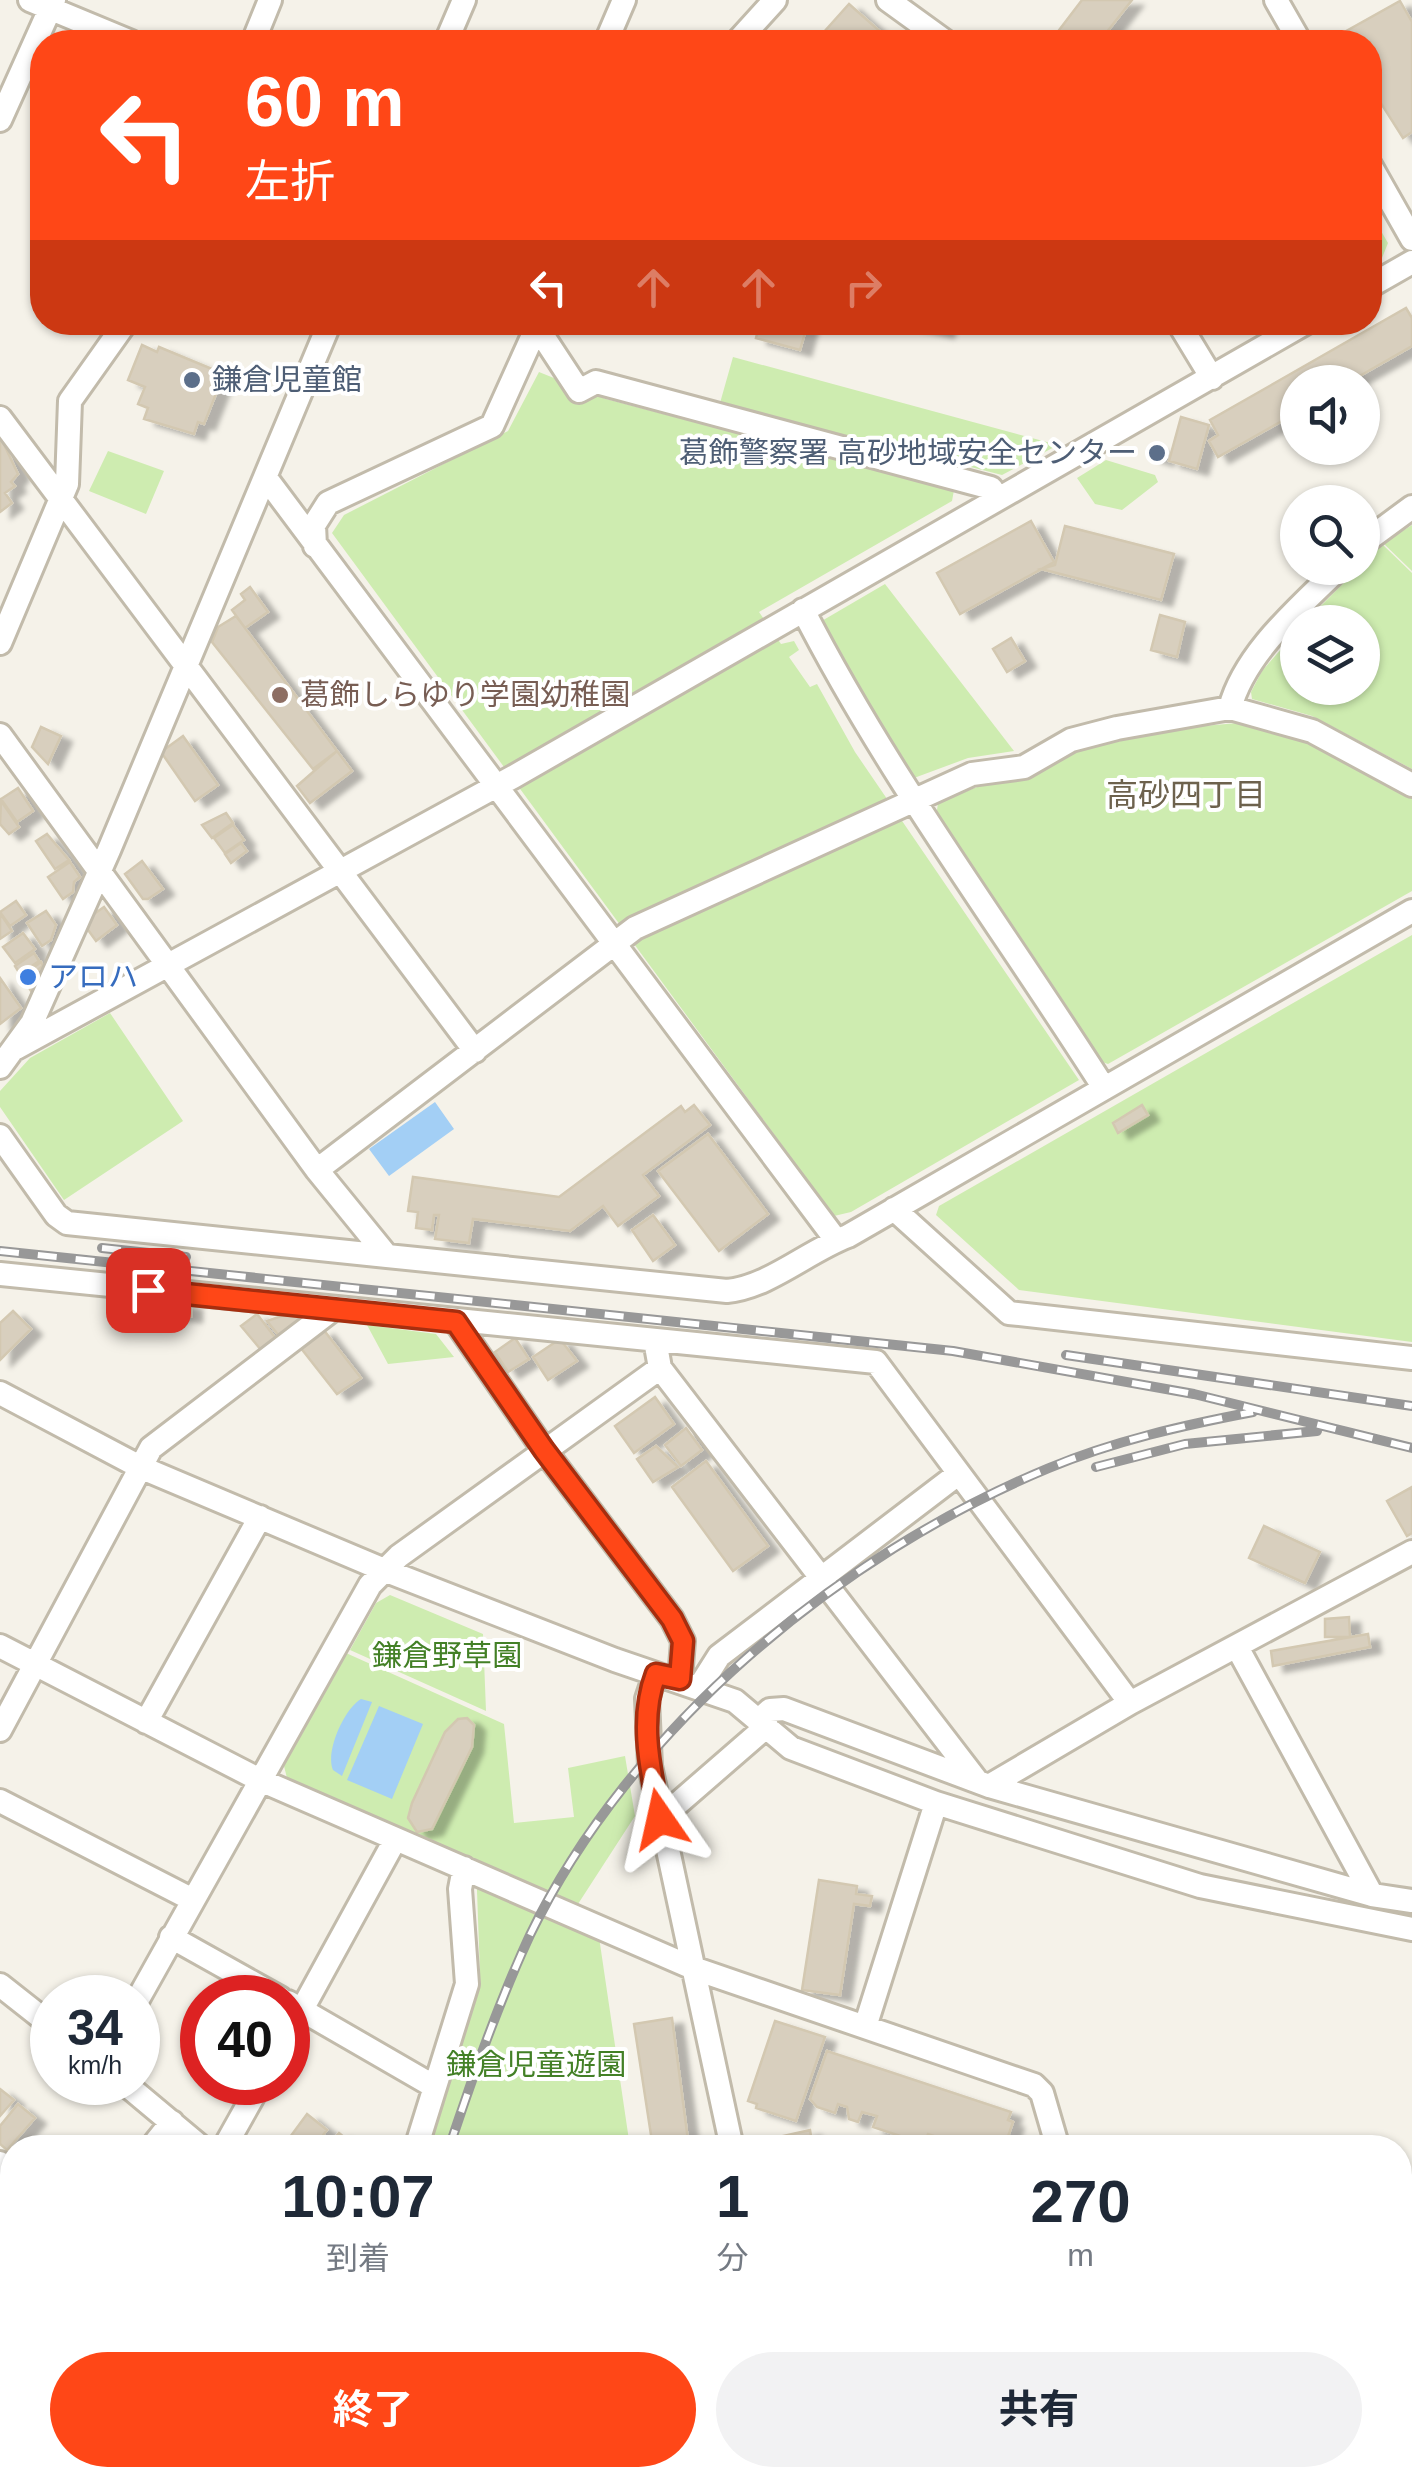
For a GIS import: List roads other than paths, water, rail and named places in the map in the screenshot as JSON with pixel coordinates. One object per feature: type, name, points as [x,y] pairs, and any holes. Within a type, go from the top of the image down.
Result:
[{"type":"street","points":[[258,30],[270,0]]},
{"type":"street","points":[[451,30],[464,0]]},
{"type":"street","points":[[611,30],[624,0]]},
{"type":"street","points":[[748,30],[775,0]]},
{"type":"street","points":[[888,0],[929,30]]},
{"type":"street","points":[[1276,0],[1293,30]]},
{"type":"street","points":[[36,30],[47,3],[106,30]]},
{"type":"street","points":[[0,120],[30,45]]},
{"type":"street","points":[[1382,186],[1412,239]]},
{"type":"street","points":[[1382,279],[1412,262]]},
{"type":"street","points":[[0,643],[67,484],[70,401],[117,335]]},
{"type":"street","points":[[0,1067],[32,1024],[325,335]]},
{"type":"street","points":[[316,546],[314,525],[328,502],[492,426],[533,335]]},
{"type":"street","points":[[544,335],[579,391],[596,382],[991,488],[998,498]]},
{"type":"street","points":[[1186,335],[1212,378]]},
{"type":"street","points":[[16,1048],[496,785],[1286,335]]},
{"type":"street","points":[[0,418],[475,1051]]},
{"type":"street","points":[[266,478],[836,1240]]},
{"type":"street","points":[[1380,531],[1412,507]]},
{"type":"street","points":[[1230,708],[1234,692],[1259,654],[1323,585]]},
{"type":"street","points":[[803,610],[847,696],[1104,1088]]},
{"type":"street","points":[[318,1170],[635,928],[972,774],[1024,767],[1071,740],[1230,708],[1312,731],[1412,785]]},
{"type":"street","points":[[0,735],[318,1170],[384,1251]]},
{"type":"street","points":[[0,1136],[56,1215],[67,1222],[384,1251],[727,1292],[749,1286],[894,1209],[1412,912]]},
{"type":"street","points":[[894,1209],[1008,1313],[1412,1358]]},
{"type":"street","points":[[0,1274],[876,1362],[1130,1703]]},
{"type":"street","points":[[0,1730],[150,1448],[333,1310]]},
{"type":"street","points":[[456,1322],[544,1450],[672,1619],[683,1641],[690,1682]]},
{"type":"street","points":[[655,1340],[660,1368],[983,1783]]},
{"type":"street","points":[[151,1975],[346,1625],[384,1570],[660,1368]]},
{"type":"street","points":[[0,1393],[140,1467],[384,1570],[746,1706],[791,1748],[936,1803],[1200,1886],[1412,1929]]},
{"type":"street","points":[[690,1682],[820,1576],[958,1474]]},
{"type":"street","points":[[146,1722],[260,1517]]},
{"type":"street","points":[[983,1783],[1412,1552]]},
{"type":"street","points":[[0,1646],[260,1780],[693,1968],[1034,2085],[1042,2093],[1054,2135]]},
{"type":"street","points":[[1237,1646],[1372,1895]]},
{"type":"street","points":[[656,1674],[646,1713],[660,1819],[729,2135]]},
{"type":"street","points":[[660,1819],[764,1722],[770,1710],[784,1709],[983,1783],[1372,1895],[1412,1901]]},
{"type":"street","points":[[0,1801],[193,1900]]},
{"type":"street","points":[[864,2027],[936,1803]]},
{"type":"street","points":[[310,1980],[395,1840]]},
{"type":"street","points":[[420,2135],[468,1984],[460,1889],[464,1868]]},
{"type":"street","points":[[171,1938],[238,1975]]},
{"type":"street","points":[[0,1984],[30,2008]]},
{"type":"street","points":[[310,2015],[435,2088]]},
{"type":"street","points":[[151,2105],[187,2135]]},
{"type":"street","points":[[231,2135],[248,2105]]},
{"type":"street","points":[[162,2135],[172,2122]]},
{"type":"water","points":[[435,1102],[454,1129],[389,1176],[369,1149]]},
{"type":"water","points":[[361,1699],[372,1702],[342,1776],[333,1770],[331,1762],[334,1742],[348,1712]]},
{"type":"water","points":[[379,1706],[423,1724],[392,1799],[347,1780]]},
{"type":"railway","points":[[102,1248],[186,1257]]},
{"type":"railway","points":[[0,1251],[953,1351],[1194,1394],[1412,1448]]},
{"type":"railway","points":[[1066,1355],[1412,1406]]},
{"type":"railway","points":[[453,2135],[518,1961],[572,1859],[624,1787],[683,1719],[748,1656],[819,1599],[893,1549],[971,1505],[1049,1468],[1099,1450],[1175,1428],[1253,1412]]},
{"type":"railway","points":[[1096,1467],[1185,1444],[1317,1431]]},
{"type":"place","name":"鎌倉児童館","points":[[192,380]]},
{"type":"place","name":"葛飾警察署 高砂地域安全センター","points":[[1157,453]]},
{"type":"place","name":"葛飾しらゆり学園幼稚園","points":[[280,695]]},
{"type":"place","name":"アロハ","points":[[28,977]]},
{"type":"district","name":"高砂四丁目","points":[[1186,795]]},
{"type":"park label","name":"鎌倉野草園","points":[[447,1656]]},
{"type":"park label","name":"鎌倉児童遊園","points":[[536,2065]]}]
